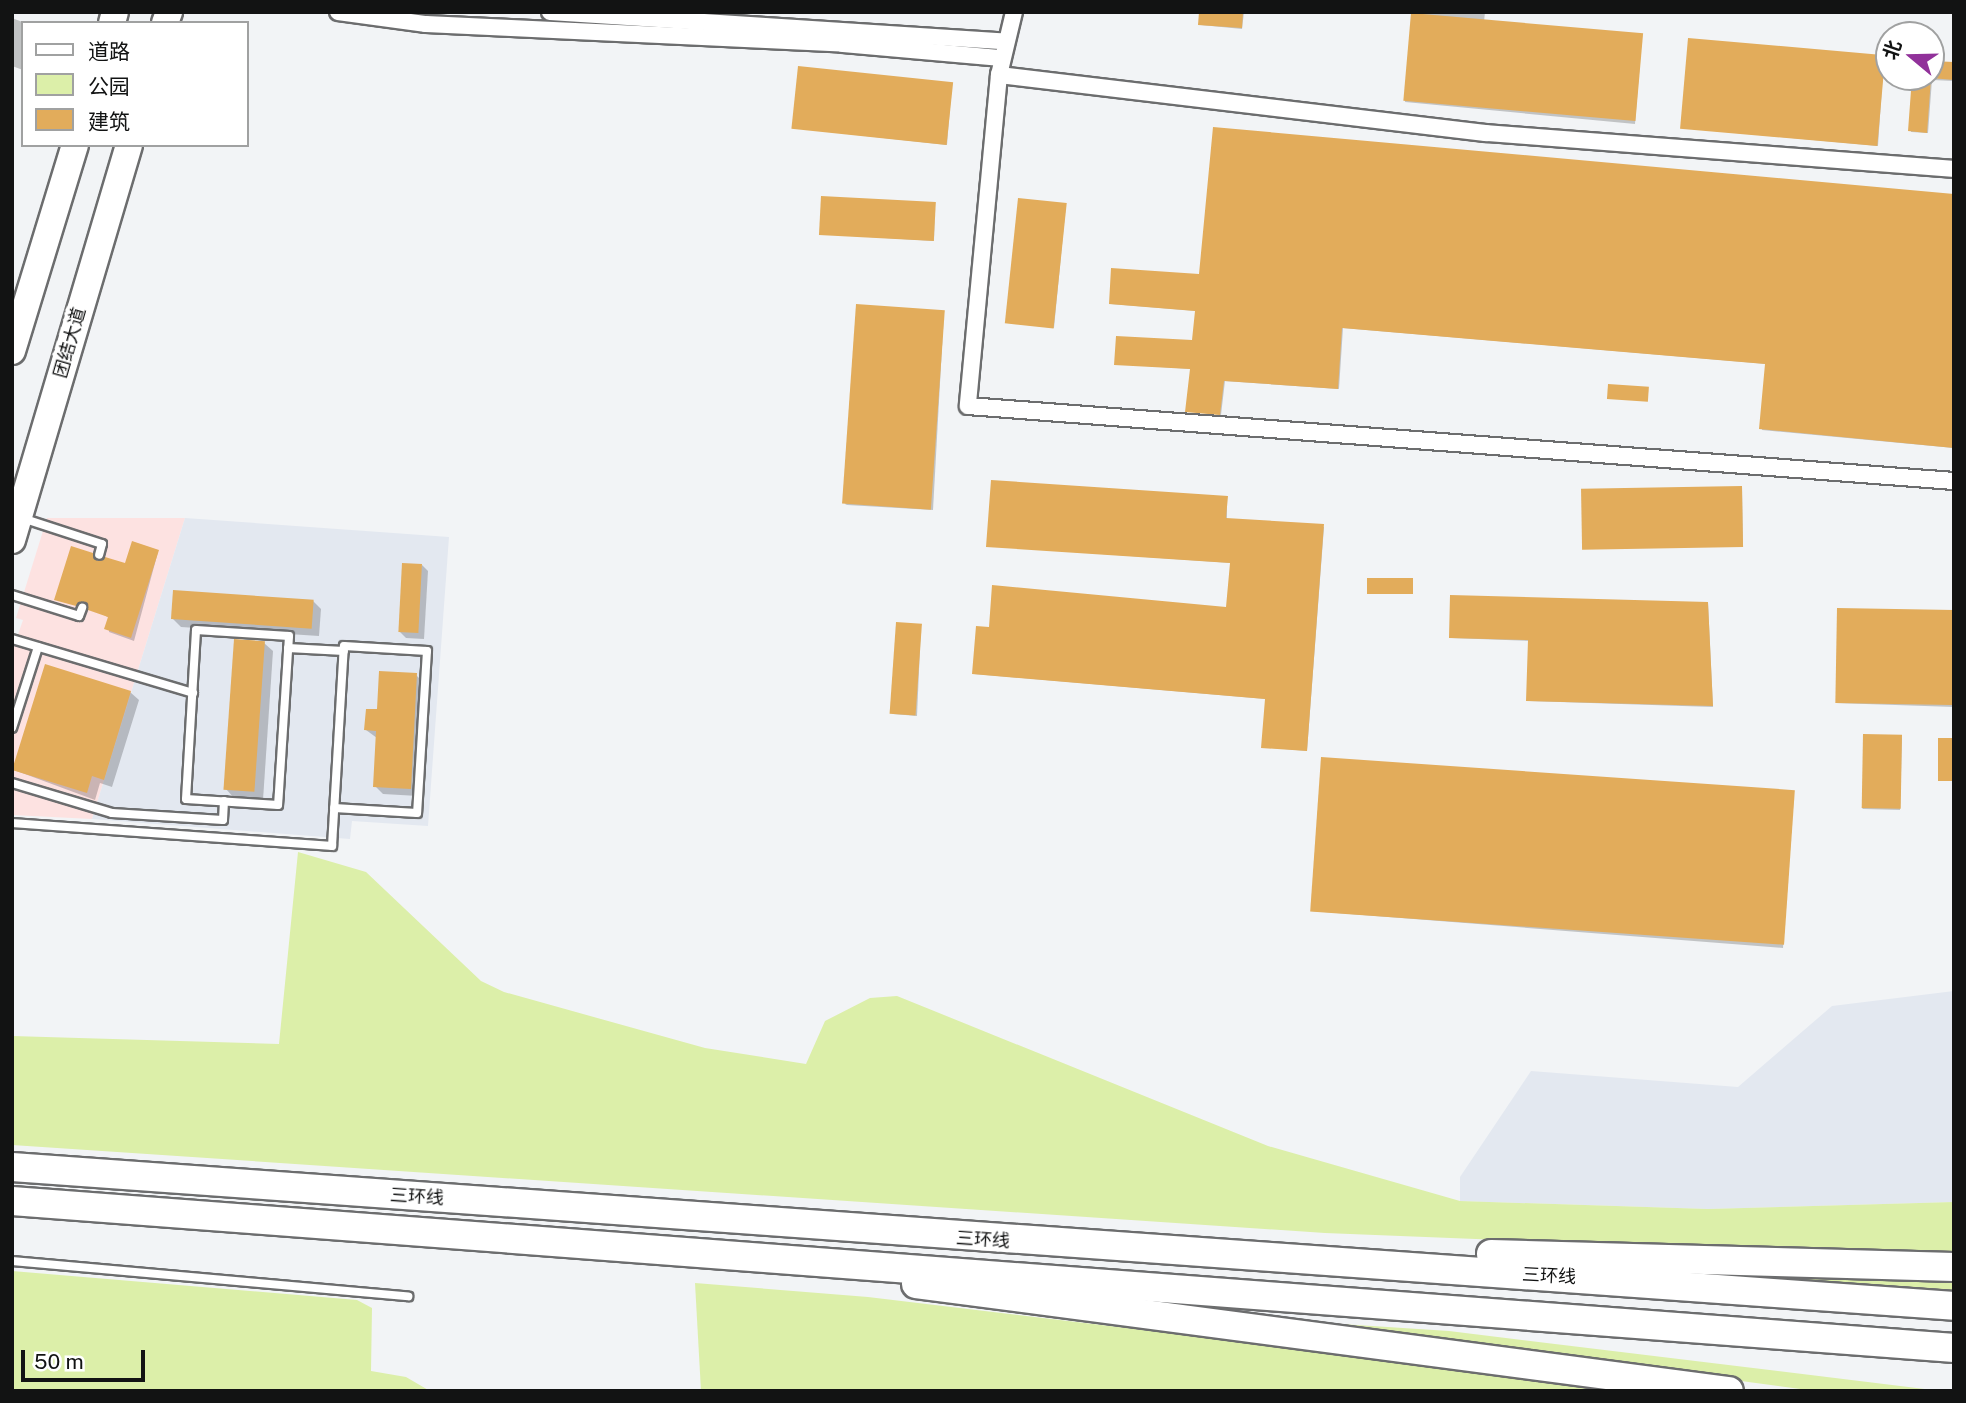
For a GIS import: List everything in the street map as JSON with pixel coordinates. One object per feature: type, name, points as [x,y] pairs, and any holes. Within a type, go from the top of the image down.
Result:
[{"type":"highway","name":"三环线","points":[[12,1167],[790,1226],[1266,1259],[1655,1282],[1954,1306]]},
{"type":"highway","name":"三环线","points":[[12,1201],[787,1263],[1954,1348]]},
{"type":"highway","points":[[1266,1259],[1325,1247],[1954,1267]]},
{"type":"highway","points":[[859,1268],[957,1294],[1729,1391]]},
{"type":"highway","points":[[1799,1338],[1954,1367]]},
{"type":"main road","points":[[12,351],[74,147]]},
{"type":"main road","name":"团结大道","points":[[16,529],[127,147]]},
{"type":"street","points":[[338,12],[426,24],[843,44],[1486,133],[1954,169]]},
{"type":"street","points":[[550,12],[1004,41]]},
{"type":"street","points":[[1014,12],[1004,41],[1000,66],[968,406],[1954,481]]},
{"type":"lane","points":[[16,529],[102,544],[99,555]]},
{"type":"lane","points":[[12,595],[79,616],[82,608]]},
{"type":"lane","points":[[197,630],[289,636],[288,648],[278,805],[186,799],[197,630]]},
{"type":"lane","points":[[12,639],[193,693]]},
{"type":"lane","points":[[12,728],[37,646]]},
{"type":"lane","points":[[12,823],[332,846],[334,808],[344,651],[344,646],[427,651],[417,813],[334,808]]},
{"type":"lane","points":[[288,648],[344,651]]},
{"type":"lane","points":[[12,783],[112,813],[222,820],[224,802]]},
{"type":"lane","points":[[12,1261],[408,1296]]},
{"type":"shaded area","points":[[47,518],[185,518],[92,819],[12,815],[12,652],[23,620],[16,618]]},
{"type":"shaded area","points":[[185,518],[449,537],[428,826],[352,821],[350,839],[92,819]]},
{"type":"shaded area","points":[[1954,991],[1954,1202],[1708,1209],[1460,1201],[1460,1177],[1531,1071],[1738,1087],[1832,1006]]},
{"type":"green space","points":[[298,852],[366,872],[481,981],[504,992],[705,1048],[806,1064],[825,1021],[870,998],[897,996],[1268,1146],[1460,1201],[1708,1209],[1954,1202],[1954,1258],[1325,1233],[12,1145],[12,1036],[279,1044]]},
{"type":"green space","points":[[1656,1270],[1954,1275],[1954,1296],[1871,1291]]},
{"type":"green space","points":[[12,1271],[357,1300],[372,1308],[371,1371],[406,1377],[430,1391],[12,1391]]},
{"type":"green space","points":[[695,1283],[868,1297],[1649,1391],[701,1391]]},
{"type":"green space","points":[[1295,1321],[1449,1331],[1941,1391],[1815,1391]]},
{"type":"building","points":[[1199,12],[1243,12],[1242,28],[1198,25]]},
{"type":"building","points":[[1411,13],[1643,33],[1635,121],[1403,101]]},
{"type":"building","points":[[1688,38],[1875,54],[1875,91],[1882,91],[1877,146],[1680,129]]},
{"type":"building","points":[[1945,62],[1954,62],[1954,80],[1945,79]]},
{"type":"building","points":[[798,66],[953,82],[947,145],[791,129]]},
{"type":"building","points":[[1911,91],[1930,91],[1927,133],[1908,131]]},
{"type":"building","points":[[1213,127],[1954,194],[1954,448],[1759,429],[1765,364],[1342,328],[1338,389],[1224,381],[1220,415],[1185,412],[1190,369],[1114,365],[1116,336],[1192,340],[1195,311],[1109,304],[1111,268],[1199,274]]},
{"type":"building","points":[[821,196],[936,202],[934,241],[819,235]]},
{"type":"building","points":[[1018,198],[1067,203],[1054,328],[1005,323]]},
{"type":"building","points":[[856,304],[945,310],[931,510],[842,504]]},
{"type":"building","points":[[1608,384],[1649,387],[1648,402],[1607,399]]},
{"type":"building","points":[[991,480],[1228,496],[1226,518],[1324,524],[1307,751],[1261,748],[1265,699],[972,674],[976,626],[989,627],[992,585],[1226,607],[1230,563],[986,547]]},
{"type":"building","points":[[1742,486],[1743,547],[1582,550],[1581,489]]},
{"type":"building","points":[[132,541],[159,550],[131,638],[104,629],[108,617],[88,610],[85,602],[76,606],[54,600],[71,546],[93,553],[97,561],[105,557],[125,563]]},
{"type":"building","points":[[402,563],[422,564],[418,633],[398,632]]},
{"type":"building","points":[[1367,578],[1413,578],[1413,594],[1367,594]]},
{"type":"building","points":[[173,590],[314,600],[312,629],[171,619]]},
{"type":"building","points":[[1450,595],[1708,602],[1713,706],[1526,701],[1528,640],[1449,638]]},
{"type":"building","points":[[1837,608],[1954,610],[1952,705],[1835,703]]},
{"type":"building","points":[[896,622],[922,624],[916,716],[890,714]]},
{"type":"building","points":[[234,639],[265,641],[254,792],[223,790]]},
{"type":"building","points":[[45,664],[131,691],[104,780],[92,776],[87,793],[12,770]]},
{"type":"building","points":[[379,671],[417,673],[411,789],[373,787],[376,731],[364,730],[366,709],[377,709]]},
{"type":"building","points":[[1863,734],[1902,735],[1901,809],[1862,808]]},
{"type":"building","points":[[1938,738],[1954,738],[1954,781],[1938,781]]},
{"type":"building","points":[[1321,757],[1795,790],[1784,945],[1310,912]]}]
